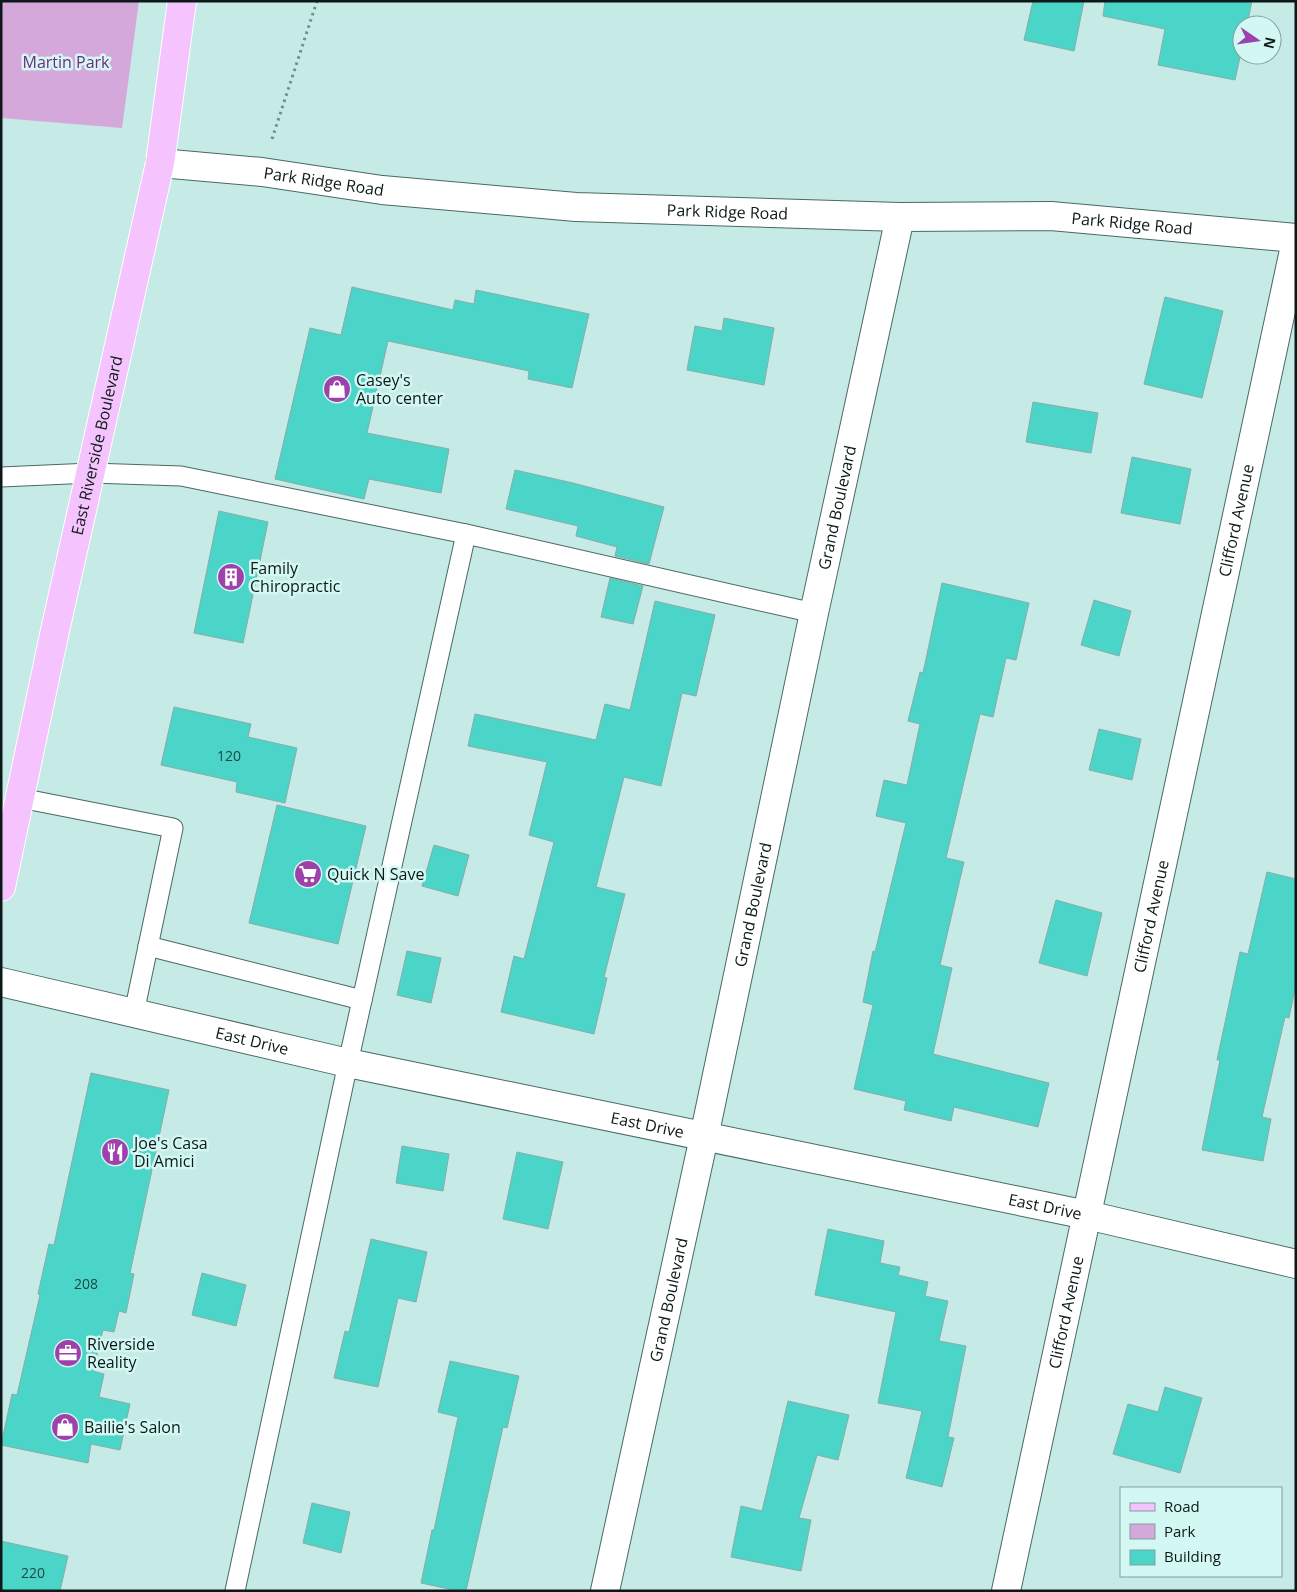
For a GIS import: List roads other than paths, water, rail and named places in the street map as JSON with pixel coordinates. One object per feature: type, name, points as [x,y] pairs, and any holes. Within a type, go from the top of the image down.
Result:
[{"type":"main road","name":"East Riverside Boulevard","points":[[1,887],[54,636],[160,163],[182,1]]},
{"type":"street","name":"Park Ridge Road","points":[[160,163],[262,172],[382,190],[576,207],[900,217],[1051,216],[1296,240]]},
{"type":"street","name":"Grand Boulevard","points":[[604,1591],[704,1137],[900,217]]},
{"type":"street","name":"Clifford Avenue","points":[[1006,1591],[1296,240]]},
{"type":"street","name":"East Drive","points":[[1,982],[348,1063],[1086,1214],[1296,1264]]},
{"type":"lane","points":[[1,477],[91,473],[181,476],[466,534],[814,614]]},
{"type":"lane","points":[[234,1591],[348,1063],[466,534]]},
{"type":"lane","points":[[20,798],[173,828],[134,1013]]},
{"type":"lane","points":[[148,946],[362,1000]]},
{"type":"place","name":"Casey's Auto center","points":[[337,389]]},
{"type":"place","name":"Family Chiropractic","points":[[231,577]]},
{"type":"place","name":"Quick N Save","points":[[308,874]]},
{"type":"place","name":"Joe's Casa Di Amici","points":[[115,1152]]},
{"type":"place","name":"Riverside Reality","points":[[68,1353]]},
{"type":"place","name":"Bailie's Salon","points":[[65,1427]]},
{"type":"park label","name":"Martin Park","points":[[66,62]]}]
